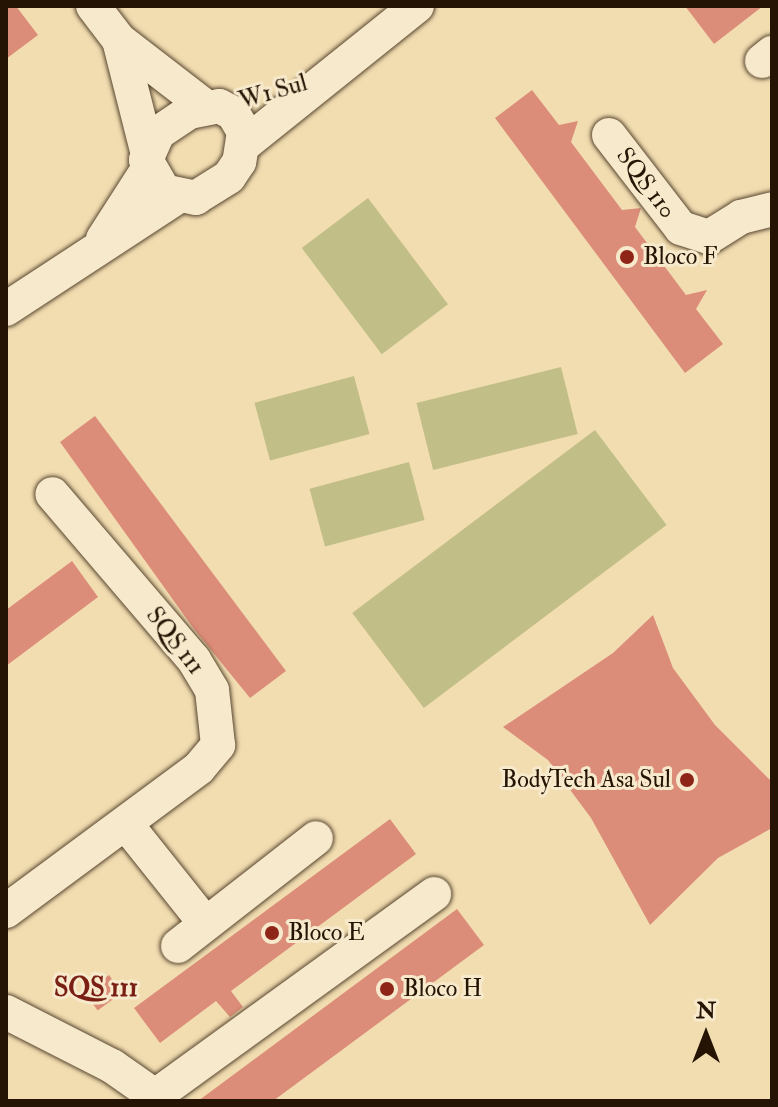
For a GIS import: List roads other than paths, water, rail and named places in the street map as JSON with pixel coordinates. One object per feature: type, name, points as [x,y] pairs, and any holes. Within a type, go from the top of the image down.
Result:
[{"type":"street","points":[[93,6],[119,40],[212,107],[240,122],[246,143],[229,177],[213,190],[196,198],[177,197],[164,191],[147,160],[119,40]]},
{"type":"street","name":"W1 Sul","points":[[246,143],[417,6]]},
{"type":"street","name":"W1 Sul","points":[[212,107],[252,102],[326,76]]},
{"type":"street","points":[[101,243],[172,122],[212,107]]},
{"type":"street","name":"SQS 110","points":[[609,135],[681,228],[709,237],[741,217],[772,209]]},
{"type":"street","points":[[6,309],[101,243],[177,197]]},
{"type":"street","name":"SQS 111","points":[[6,911],[199,768],[218,745],[219,717],[212,690],[194,660],[52,494]]},
{"type":"street","points":[[126,824],[205,923]]},
{"type":"street","points":[[178,946],[316,838]]},
{"type":"street","points":[[6,1012],[160,1097],[434,894]]},
{"type":"place","name":"Bloco F","points":[[627,257]]},
{"type":"place","name":"BodyTech Asa Sul","points":[[687,780]]},
{"type":"place","name":"Bloco E","points":[[272,933]]},
{"type":"place","name":"Bloco H","points":[[387,989]]},
{"type":"district","name":"SQS 111","points":[[96,989]]}]
